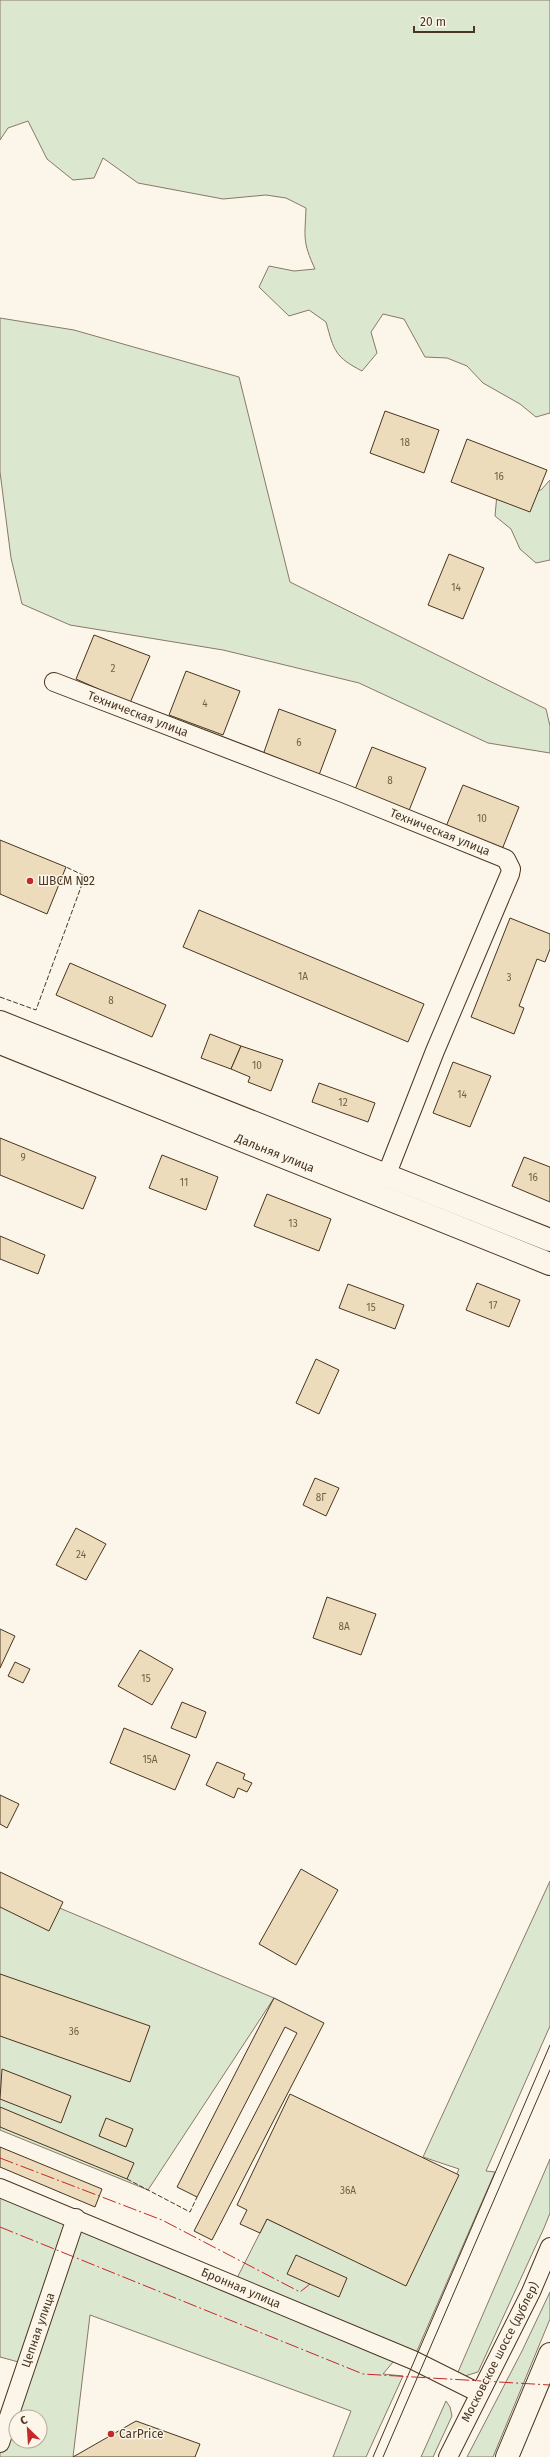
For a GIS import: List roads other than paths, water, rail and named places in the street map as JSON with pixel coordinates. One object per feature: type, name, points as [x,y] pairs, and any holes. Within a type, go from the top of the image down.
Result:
[{"type":"main road","name":"Дальняя улица","points":[[0,1022],[550,1240]]},
{"type":"main road","name":"Дальняя улица","points":[[0,1043],[550,1264]]},
{"type":"main road","points":[[506,2457],[550,2354]]},
{"type":"street","name":"Техническая улица","points":[[54,682],[343,793],[506,859],[510,864],[510,874],[435,1051],[386,1176]]},
{"type":"street","name":"Бронная улица","points":[[0,2188],[76,2218],[414,2360],[479,2393]]},
{"type":"street","name":"Цепная улица","points":[[0,2443],[76,2218]]},
{"type":"street","name":"Московское шоссе (дублер)","points":[[448,2457],[531,2292],[550,2247]]},
{"type":"tram line","points":[[373,2457],[550,2045]]},
{"type":"tram line","points":[[383,2457],[550,2070]]},
{"type":"place","name":"ШВСМ №2","points":[[30,881]]},
{"type":"place","name":"CarPrice","points":[[111,2434]]}]
